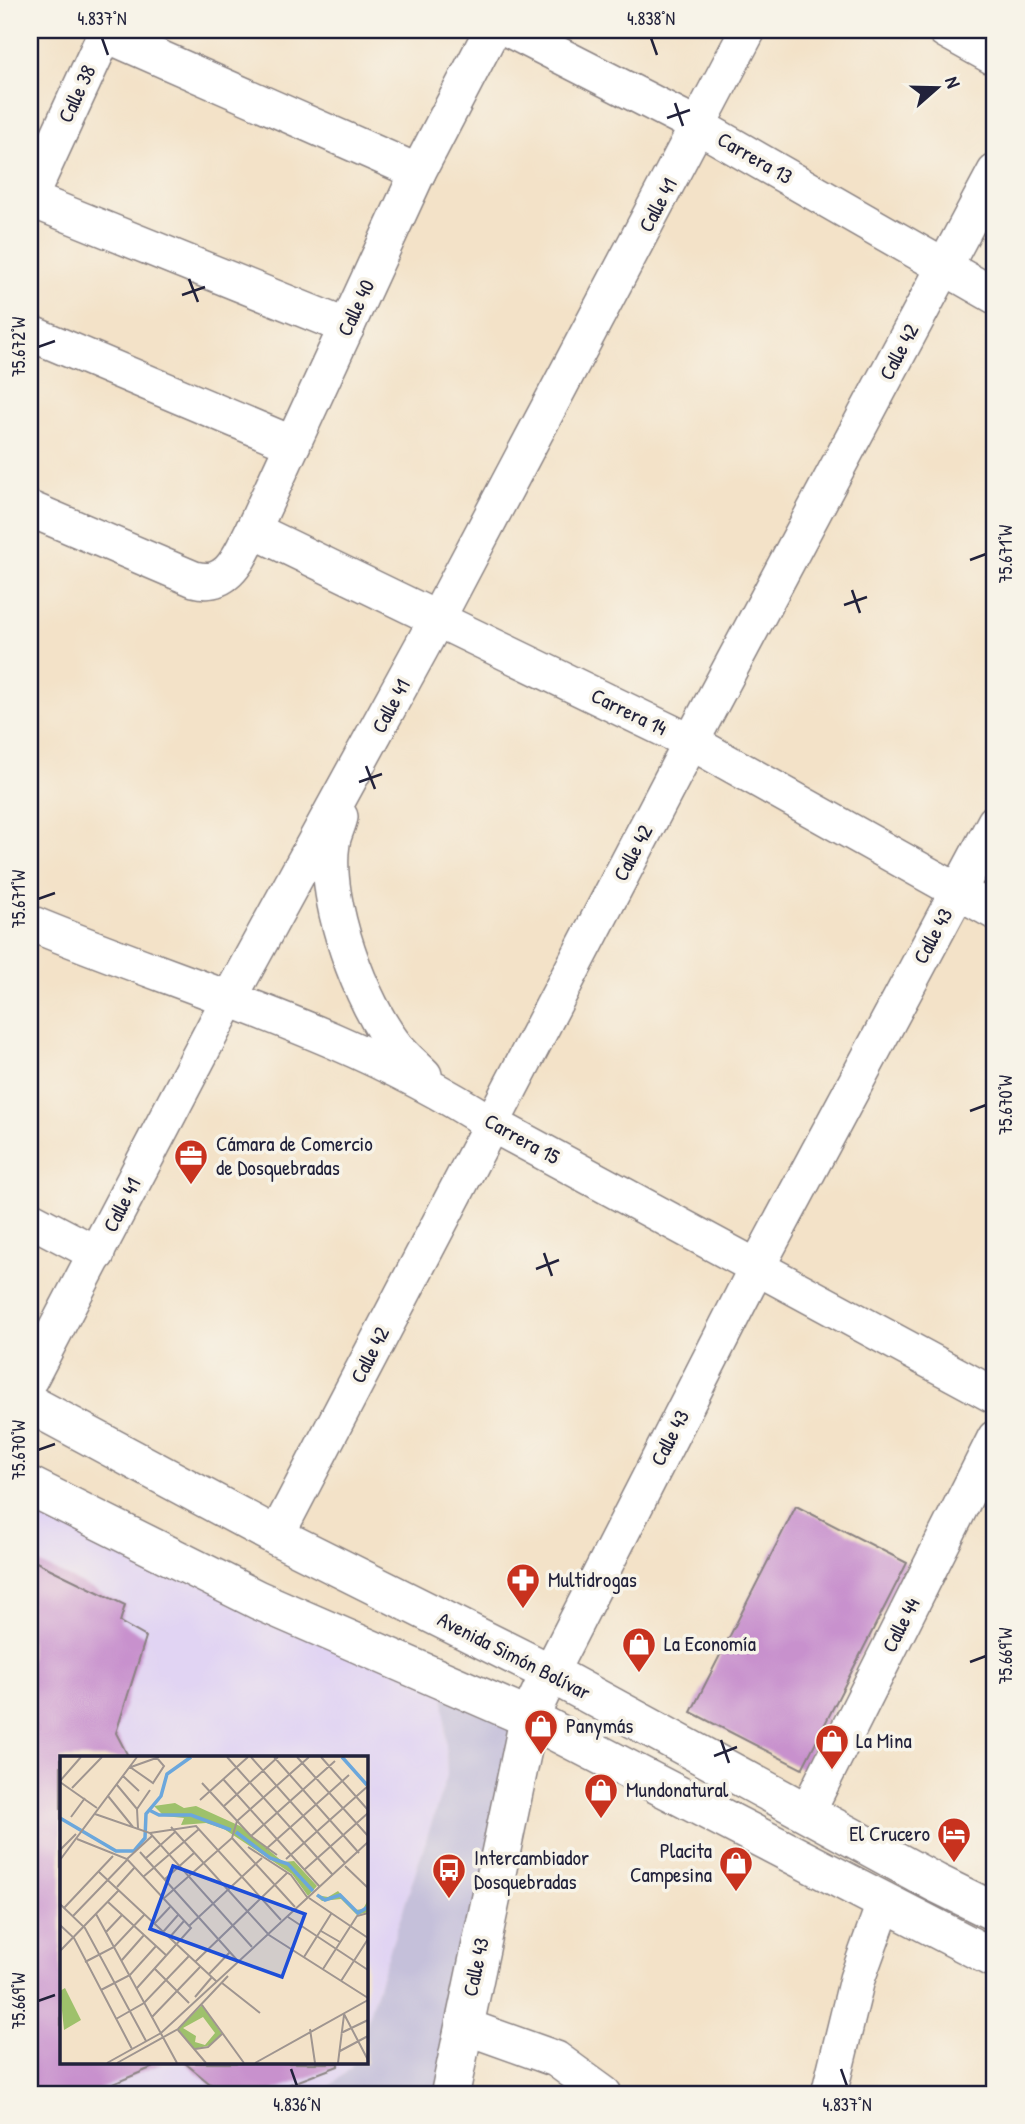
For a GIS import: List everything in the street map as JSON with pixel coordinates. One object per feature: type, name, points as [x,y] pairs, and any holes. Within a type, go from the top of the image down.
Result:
[{"type":"main road","name":"Avenida Simón Bolívar","points":[[30,1404],[276,1536],[550,1673],[936,1883],[995,1912]]},
{"type":"main road","points":[[30,1486],[258,1600],[529,1718],[884,1904],[995,1959]]},
{"type":"main road","name":"Calle 43","points":[[450,2094],[529,1718],[550,1673]]},
{"type":"main road","points":[[529,1718],[557,1724],[807,1812]]},
{"type":"street","name":"Calle 40","points":[[30,509],[194,579],[215,582],[234,567],[418,172],[492,30]]},
{"type":"street","name":"Carrera 13","points":[[510,30],[700,127],[995,296]]},
{"type":"street","name":"Calle 41","points":[[30,1379],[229,999],[354,774],[700,127],[748,30]]},
{"type":"street","points":[[945,30],[995,58]]},
{"type":"street","points":[[106,32],[418,172]]},
{"type":"street","name":"Calle 38","points":[[30,198],[106,32]]},
{"type":"street","name":"Calle 42","points":[[276,1536],[691,741],[995,172]]},
{"type":"street","points":[[30,198],[347,327]]},
{"type":"street","points":[[30,333],[293,444]]},
{"type":"street","name":"Carrera 14","points":[[253,530],[691,741],[995,912]]},
{"type":"street","points":[[354,774],[332,844],[334,890],[347,949],[374,1014],[397,1049],[442,1091]]},
{"type":"street","name":"Calle 43","points":[[550,1673],[757,1267],[995,822]]},
{"type":"street","name":"Carrera 15","points":[[30,923],[124,962],[315,1032],[442,1091],[490,1123],[995,1396]]},
{"type":"street","points":[[30,1219],[97,1254]]},
{"type":"street","name":"Calle 44","points":[[807,1812],[995,1438]]},
{"type":"street","points":[[829,2094],[857,1979],[884,1904]]},
{"type":"street","points":[[464,2026],[556,2059],[604,2094]]},
{"type":"shaded area","points":[[30,1486],[444,1683],[447,1776],[368,2017],[368,1756],[60,1756],[60,2064],[352,2064],[321,2094],[30,2094]]},
{"type":"shaded area","name":"Intercambiador Dosquebradas","points":[[444,1683],[529,1718],[450,2094],[321,2094],[352,2064],[368,2064],[368,2017],[447,1776]]},
{"type":"building","points":[[796,1506],[907,1563],[802,1769],[691,1712]]},
{"type":"building","points":[[30,1559],[125,1605],[120,1622],[146,1637],[116,1733],[128,1756],[60,1756],[60,2064],[161,2064],[89,2094],[30,2094]]},
{"type":"building","points":[[186,2064],[338,2064],[267,2093],[220,2092]]},
{"type":"place","name":"Cámara de Comercio de Dosquebradas","points":[[191,1186]]},
{"type":"place","name":"Multidrogas","points":[[523,1610]]},
{"type":"place","name":"La Economía","points":[[639,1674]]},
{"type":"place","name":"Panymás","points":[[541,1756]]},
{"type":"place","name":"La Mina","points":[[832,1771]]},
{"type":"place","name":"Mundonatural","points":[[601,1820]]},
{"type":"place","name":"El Crucero","points":[[954,1864]]},
{"type":"place","name":"Placita Campesina","points":[[736,1893]]},
{"type":"place","name":"Intercambiador Dosquebradas","points":[[449,1900]]}]
